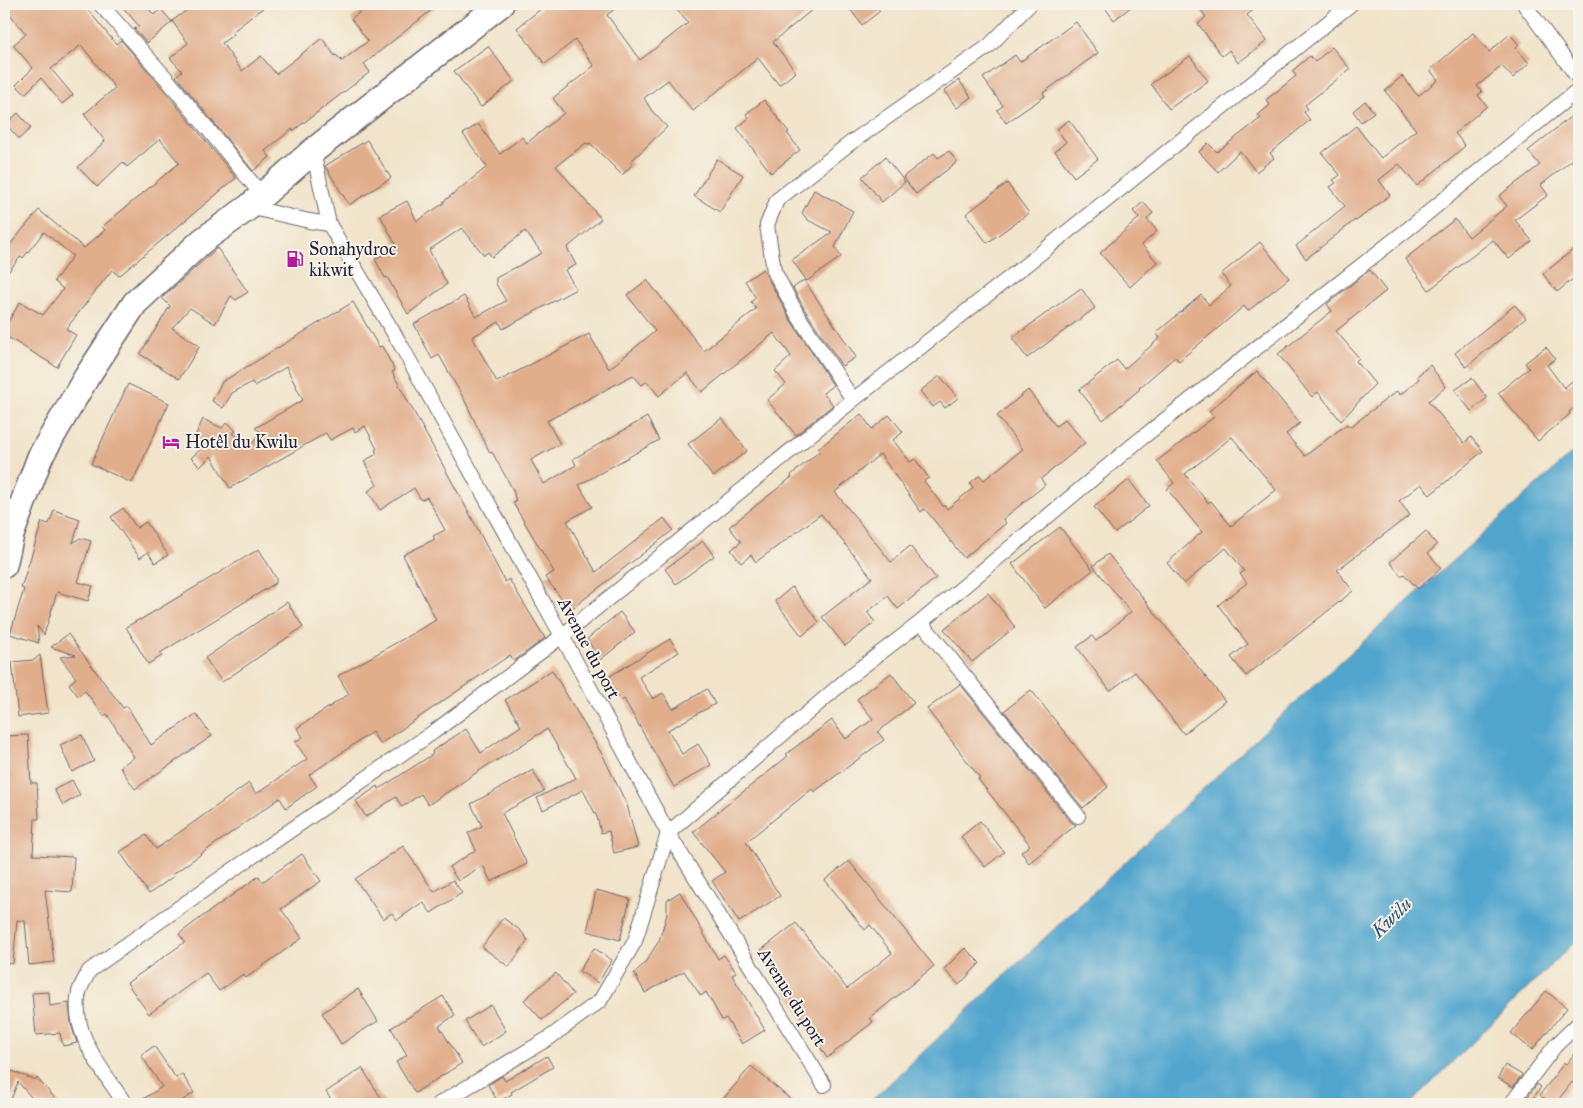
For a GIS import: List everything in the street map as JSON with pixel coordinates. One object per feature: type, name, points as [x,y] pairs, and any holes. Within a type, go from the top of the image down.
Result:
[{"type":"highway","points":[[4,565],[11,535],[40,457],[86,378],[134,303],[202,241],[255,201],[313,151],[501,4]]},
{"type":"street","points":[[100,4],[166,78],[255,201],[309,221],[329,224]]},
{"type":"street","points":[[853,400],[798,314],[774,271],[767,225],[777,200],[849,144],[989,46],[1030,4]]},
{"type":"street","points":[[125,1104],[83,1038],[78,1011],[79,991],[89,971],[435,731],[562,636],[853,400],[1037,256],[1351,4]]},
{"type":"street","points":[[1524,4],[1579,79]]},
{"type":"street","points":[[439,1104],[549,1038],[600,1001],[635,941],[668,833],[854,673],[921,622],[1138,441],[1413,226],[1579,89]]},
{"type":"street","name":"Avenue du port","points":[[313,151],[329,224],[402,347],[562,636],[668,833],[824,1085]]},
{"type":"street","points":[[921,622],[1078,816]]},
{"type":"street","points":[[1511,1104],[1555,1046],[1579,1023]]},
{"type":"water","name":"Kwilu","points":[[1579,447],[1579,938],[1410,1104],[868,1104],[1286,711]]},
{"type":"building","points":[[4,4],[83,4],[116,44],[121,40],[236,178],[119,276],[112,270],[66,329],[76,335],[57,367],[4,335],[4,329],[20,302],[43,315],[63,289],[54,281],[73,256],[44,232],[23,258],[21,256],[4,277],[4,252],[39,210],[84,248],[105,230],[102,227],[179,163],[160,139],[127,167],[123,162],[97,187],[78,167],[105,141],[84,114],[115,88],[81,45],[51,69],[73,95],[62,104],[41,78],[25,94],[16,85],[33,68],[13,45],[26,34],[4,7]]},
{"type":"building","points":[[120,4],[145,4],[154,15],[161,9],[172,22],[147,43],[134,29],[139,26]]},
{"type":"building","points":[[195,4],[268,4],[232,32],[234,34],[222,43],[242,71],[261,56],[276,74],[322,38],[335,56],[342,61],[368,41],[351,19],[360,12],[353,4],[439,4],[364,64],[370,72],[265,151],[270,157],[253,171],[176,76],[182,71],[170,58],[188,43],[172,21]]},
{"type":"building","points":[[547,4],[621,4],[607,15],[640,60],[688,23],[677,10],[686,4],[819,4],[773,42],[796,72],[779,85],[758,58],[693,111],[668,80],[644,98],[652,111],[667,127],[630,162],[633,164],[622,175],[590,143],[586,143],[556,166],[601,219],[567,248],[576,265],[565,270],[576,289],[503,329],[499,322],[472,337],[497,382],[589,334],[609,369],[655,331],[627,295],[647,280],[704,351],[756,309],[751,302],[756,298],[745,281],[763,269],[790,319],[833,385],[823,393],[833,405],[796,435],[767,400],[786,384],[775,371],[791,356],[774,333],[702,392],[687,373],[659,396],[647,381],[642,385],[633,375],[547,421],[560,444],[531,460],[544,484],[576,465],[573,459],[647,417],[659,440],[579,485],[592,507],[567,521],[596,572],[664,518],[673,530],[570,610],[545,577],[554,572],[513,503],[516,502],[513,490],[492,452],[490,453],[464,399],[439,355],[432,359],[414,324],[464,296],[476,317],[506,301],[496,284],[496,278],[542,253],[525,231],[492,257],[488,252],[484,255],[462,228],[429,250],[447,284],[408,314],[375,259],[397,247],[380,215],[407,201],[417,221],[444,203],[487,167],[463,134],[478,124],[500,154],[522,137],[527,143],[564,113],[553,98],[594,66],[575,40],[545,64],[517,28]]},
{"type":"building","points":[[846,4],[874,4],[880,11],[862,25]]},
{"type":"building","points":[[1102,4],[1135,4],[1114,20]]},
{"type":"building","points":[[1207,4],[1261,4],[1247,15],[1267,41],[1238,63],[1229,50],[1222,56],[1198,24],[1206,17],[1200,9]]},
{"type":"building","points":[[1076,22],[1098,53],[1043,93],[1045,96],[1006,123],[997,110],[1003,106],[983,78],[1015,55],[1020,62]]},
{"type":"building","points":[[1473,33],[1489,52],[1510,34],[1519,45],[1516,48],[1529,63],[1513,78],[1502,66],[1477,86],[1482,92],[1478,95],[1487,106],[1455,133],[1465,146],[1417,186],[1399,164],[1379,180],[1390,195],[1306,259],[1296,246],[1345,206],[1330,187],[1336,183],[1333,180],[1340,175],[1322,153],[1356,126],[1381,158],[1416,130],[1385,91],[1402,76],[1418,96],[1438,80],[1430,70]]},
{"type":"building","points":[[488,46],[514,81],[481,107],[454,71]]},
{"type":"building","points":[[1332,47],[1350,69],[1305,105],[1308,109],[1304,112],[1310,120],[1270,153],[1274,158],[1256,172],[1240,151],[1218,172],[1199,152],[1208,143],[1217,152],[1261,118],[1258,115],[1270,105],[1266,100],[1296,76],[1292,71],[1310,56],[1315,62]]},
{"type":"building","points":[[1190,56],[1208,81],[1169,109],[1151,84]]},
{"type":"building","points":[[959,80],[971,97],[957,108],[944,91]]},
{"type":"building","points":[[764,100],[789,132],[787,133],[800,150],[771,173],[737,128],[749,118],[746,114]]},
{"type":"building","points":[[1365,101],[1374,112],[1361,122],[1353,111]]},
{"type":"building","points":[[18,113],[31,128],[19,139],[6,124]]},
{"type":"building","points":[[1574,114],[1579,121],[1579,170],[1572,160],[1541,185],[1548,195],[1515,220],[1532,241],[1509,259],[1493,240],[1429,290],[1405,259],[1455,219],[1469,237],[1507,206],[1499,196],[1540,165],[1528,151]]},
{"type":"building","points":[[1069,120],[1098,159],[1074,177],[1055,151],[1066,142],[1057,129]]},
{"type":"building","points":[[367,140],[391,178],[349,205],[325,166]]},
{"type":"building","points":[[949,151],[957,162],[916,194],[903,177],[934,153],[938,158]]},
{"type":"building","points":[[885,157],[905,182],[882,202],[862,177]]},
{"type":"building","points":[[717,159],[743,175],[720,212],[694,196]]},
{"type":"building","points":[[1007,183],[1029,213],[987,243],[966,214]]},
{"type":"building","points":[[814,190],[853,211],[835,247],[841,257],[807,281],[792,260],[832,232],[808,220],[802,213]]},
{"type":"building","points":[[1143,202],[1153,213],[1147,219],[1157,231],[1142,245],[1157,262],[1130,287],[1100,253],[1139,218],[1133,211]]},
{"type":"building","points":[[1260,242],[1289,278],[1248,311],[1244,306],[1179,361],[1175,357],[1103,420],[1079,390],[1117,360],[1124,369],[1160,338],[1156,333],[1201,295],[1209,305],[1231,286],[1221,274]]},
{"type":"building","points":[[1579,245],[1579,274],[1557,292],[1543,274]]},
{"type":"building","points":[[217,248],[248,292],[236,300],[231,296],[215,324],[190,308],[172,328],[200,346],[179,379],[140,354],[170,306],[162,298]]},
{"type":"building","points":[[1370,270],[1386,291],[1336,331],[1359,358],[1356,361],[1375,384],[1341,421],[1318,392],[1312,397],[1278,354],[1332,311],[1327,304]]},
{"type":"building","points":[[804,280],[856,357],[842,366],[805,310],[793,288]]},
{"type":"building","points":[[1081,288],[1095,308],[1027,358],[1012,338]]},
{"type":"building","points":[[353,302],[379,347],[382,346],[395,371],[392,372],[505,582],[509,579],[545,638],[514,661],[510,655],[380,744],[372,732],[309,775],[317,786],[286,808],[280,798],[173,874],[174,876],[149,894],[120,852],[146,835],[156,849],[249,783],[256,794],[307,759],[295,742],[303,737],[297,728],[349,694],[338,676],[436,620],[403,555],[435,539],[433,536],[445,530],[427,497],[421,500],[414,488],[380,510],[368,491],[377,485],[364,461],[377,454],[375,450],[377,449],[365,426],[355,432],[353,428],[330,440],[326,433],[230,488],[211,456],[200,467],[191,458],[202,448],[194,439],[203,419],[222,428],[227,422],[236,431],[233,433],[253,443],[260,431],[255,428],[303,400],[286,367],[254,386],[252,382],[232,393],[223,408],[212,401],[222,382]]},
{"type":"building","points":[[1515,305],[1526,318],[1466,367],[1455,353]]},
{"type":"building","points":[[1546,347],[1555,359],[1547,365],[1564,388],[1579,375],[1579,404],[1538,441],[1498,393],[1529,368],[1525,363]]},
{"type":"building","points":[[1430,365],[1446,387],[1428,401],[1464,443],[1471,437],[1483,451],[1430,495],[1421,484],[1399,501],[1410,515],[1337,570],[1353,591],[1246,676],[1231,657],[1248,644],[1218,605],[1247,583],[1240,574],[1244,571],[1226,548],[1184,584],[1167,563],[1202,532],[1167,489],[1174,483],[1157,461],[1214,417],[1209,411],[1257,371],[1300,423],[1286,434],[1305,456],[1347,424],[1350,427],[1397,391],[1400,395],[1419,379],[1417,376]],"holes":[[[1232,437],[1276,490],[1231,526],[1211,501],[1208,503],[1185,474]]]},
{"type":"building","points":[[940,376],[958,398],[945,408],[940,402],[933,407],[920,391]]},
{"type":"building","points":[[1472,378],[1487,398],[1471,411],[1455,390]]},
{"type":"building","points":[[128,384],[169,403],[132,483],[91,464]]},
{"type":"building","points":[[1028,390],[1056,426],[1065,419],[1085,443],[1041,479],[1045,485],[1003,519],[1006,523],[964,558],[925,509],[921,512],[880,454],[835,492],[891,562],[910,546],[936,578],[898,609],[888,596],[867,612],[875,622],[845,646],[822,617],[872,578],[821,514],[756,562],[751,555],[741,563],[731,550],[741,542],[729,527],[792,477],[791,475],[820,451],[818,449],[861,414],[872,429],[889,415],[903,432],[893,440],[910,462],[915,459],[929,478],[924,481],[947,509],[973,488],[970,483],[980,475],[984,480],[1023,449],[997,416]]},
{"type":"building","points":[[722,418],[747,451],[713,477],[688,444]]},
{"type":"building","points":[[1129,480],[1149,506],[1115,533],[1094,507]]},
{"type":"building","points":[[123,508],[137,528],[146,522],[168,555],[155,563],[148,552],[140,558],[111,517]]},
{"type":"building","points":[[54,510],[80,519],[73,543],[80,538],[91,541],[78,582],[93,586],[88,601],[57,592],[44,635],[37,626],[39,643],[10,634],[24,589],[21,588],[42,522],[49,524]]},
{"type":"building","points":[[1060,527],[1093,570],[1045,608],[1012,564]]},
{"type":"building","points":[[1426,531],[1437,545],[1428,553],[1441,568],[1418,589],[1404,574],[1401,576],[1390,562]]},
{"type":"building","points":[[703,541],[714,556],[676,584],[665,569]]},
{"type":"building","points":[[259,549],[276,578],[276,583],[160,653],[162,656],[148,664],[126,627]]},
{"type":"building","points":[[1108,554],[1225,701],[1184,734],[1135,672],[1110,691],[1077,647],[1092,636],[1096,641],[1131,612],[1093,566]]},
{"type":"building","points":[[792,587],[819,622],[802,636],[775,601]]},
{"type":"building","points":[[988,593],[1015,627],[972,662],[944,629]]},
{"type":"building","points":[[287,602],[303,627],[222,682],[205,658]]},
{"type":"building","points":[[620,612],[635,632],[600,660],[587,639]]},
{"type":"building","points":[[68,634],[123,708],[127,706],[151,745],[196,714],[212,736],[135,789],[120,767],[134,757],[107,714],[104,716],[85,691],[78,696],[69,684],[76,678],[60,657],[76,655],[51,647]]},
{"type":"building","points":[[670,639],[679,652],[639,677],[653,699],[663,693],[673,709],[707,689],[715,704],[668,730],[682,754],[698,744],[711,765],[674,787],[624,699],[621,701],[607,678]]},
{"type":"building","points":[[40,655],[48,713],[18,717],[12,662],[34,660]]},
{"type":"building","points":[[552,670],[603,756],[627,805],[638,847],[614,853],[609,831],[601,833],[597,817],[583,790],[543,810],[537,798],[576,778],[547,729],[428,805],[421,794],[402,807],[396,797],[366,817],[356,801],[378,786],[379,789],[433,754],[432,751],[466,729],[481,753],[521,726],[505,700]]},
{"type":"building","points":[[891,673],[914,703],[878,732],[884,740],[814,792],[812,789],[746,842],[780,896],[739,922],[712,881],[725,872],[693,832],[788,756],[786,754],[832,720],[846,739],[873,719],[857,699]]},
{"type":"building","points":[[960,684],[1071,822],[1076,825],[1029,863],[1021,852],[1030,845],[978,779],[980,778],[927,709]]},
{"type":"building","points":[[1031,690],[1108,787],[1083,808],[1004,711]]},
{"type":"building","points":[[28,735],[31,783],[37,783],[39,819],[35,819],[33,855],[74,857],[72,892],[45,890],[54,962],[29,965],[25,921],[17,920],[13,964],[4,963],[4,852],[6,821],[4,821],[4,736]]},
{"type":"building","points":[[82,735],[94,761],[72,772],[60,745]]},
{"type":"building","points":[[533,770],[544,791],[502,813],[527,864],[491,882],[483,865],[458,881],[449,867],[476,850],[468,833],[482,826],[471,804]]},
{"type":"building","points":[[72,780],[80,795],[63,805],[54,790]]},
{"type":"building","points":[[980,821],[1004,852],[985,867],[961,837]]},
{"type":"building","points":[[403,846],[434,892],[453,880],[462,893],[431,913],[423,902],[397,920],[392,913],[383,919],[355,879]]},
{"type":"building","points":[[302,854],[321,881],[281,909],[302,938],[246,978],[243,974],[219,991],[206,973],[149,1014],[127,983],[185,942],[179,934],[203,916],[259,876],[262,882]]},
{"type":"building","points":[[849,861],[934,966],[870,1018],[873,1022],[827,1058],[760,951],[796,923],[847,989],[892,953],[870,925],[865,930],[825,880]]},
{"type":"building","points":[[596,890],[630,899],[620,940],[587,931]]},
{"type":"building","points":[[680,892],[718,959],[724,955],[736,972],[732,975],[765,1030],[742,1044],[726,1018],[722,1020],[706,992],[701,996],[684,971],[645,993],[634,973],[644,964],[659,941],[667,914],[667,900]]},
{"type":"building","points":[[503,918],[521,931],[528,940],[509,967],[482,947]]},
{"type":"building","points":[[594,948],[612,960],[598,983],[579,971]]},
{"type":"building","points":[[965,948],[980,963],[959,985],[944,969]]},
{"type":"building","points":[[556,973],[573,994],[542,1020],[524,1000]]},
{"type":"building","points":[[358,989],[378,1021],[341,1044],[322,1013]]},
{"type":"building","points":[[1546,991],[1567,1008],[1532,1050],[1511,1033]]},
{"type":"building","points":[[49,992],[50,1006],[69,1003],[71,1024],[77,1043],[63,1046],[60,1033],[36,1035],[32,993]]},
{"type":"building","points":[[443,996],[455,1015],[439,1026],[462,1063],[415,1093],[396,1062],[407,1055],[391,1028]]},
{"type":"building","points":[[491,1005],[506,1031],[481,1047],[465,1021]]},
{"type":"building","points":[[154,1046],[176,1078],[182,1074],[194,1093],[177,1104],[135,1104],[162,1087],[141,1055]]},
{"type":"building","points":[[1579,1048],[1579,1088],[1572,1082],[1555,1104],[1552,1104],[1540,1095],[1564,1063],[1566,1064]]},
{"type":"building","points":[[547,1056],[553,1067],[498,1102],[488,1085],[502,1076],[505,1081]]},
{"type":"building","points":[[1505,1065],[1522,1075],[1513,1087],[1498,1078]]},
{"type":"building","points":[[751,1066],[796,1104],[719,1104]]},
{"type":"building","points":[[4,1068],[35,1080],[37,1078],[60,1104],[37,1104],[18,1082],[9,1104],[4,1104]]},
{"type":"building","points":[[362,1068],[385,1104],[334,1104],[326,1092]]},
{"type":"building","points":[[1537,1084],[1541,1087],[1532,1100],[1528,1097]]},
{"type":"place","name":"Sonahydroc kikwit","points":[[295,259]]},
{"type":"place","name":"Hotêl du Kwilu","points":[[171,442]]}]
